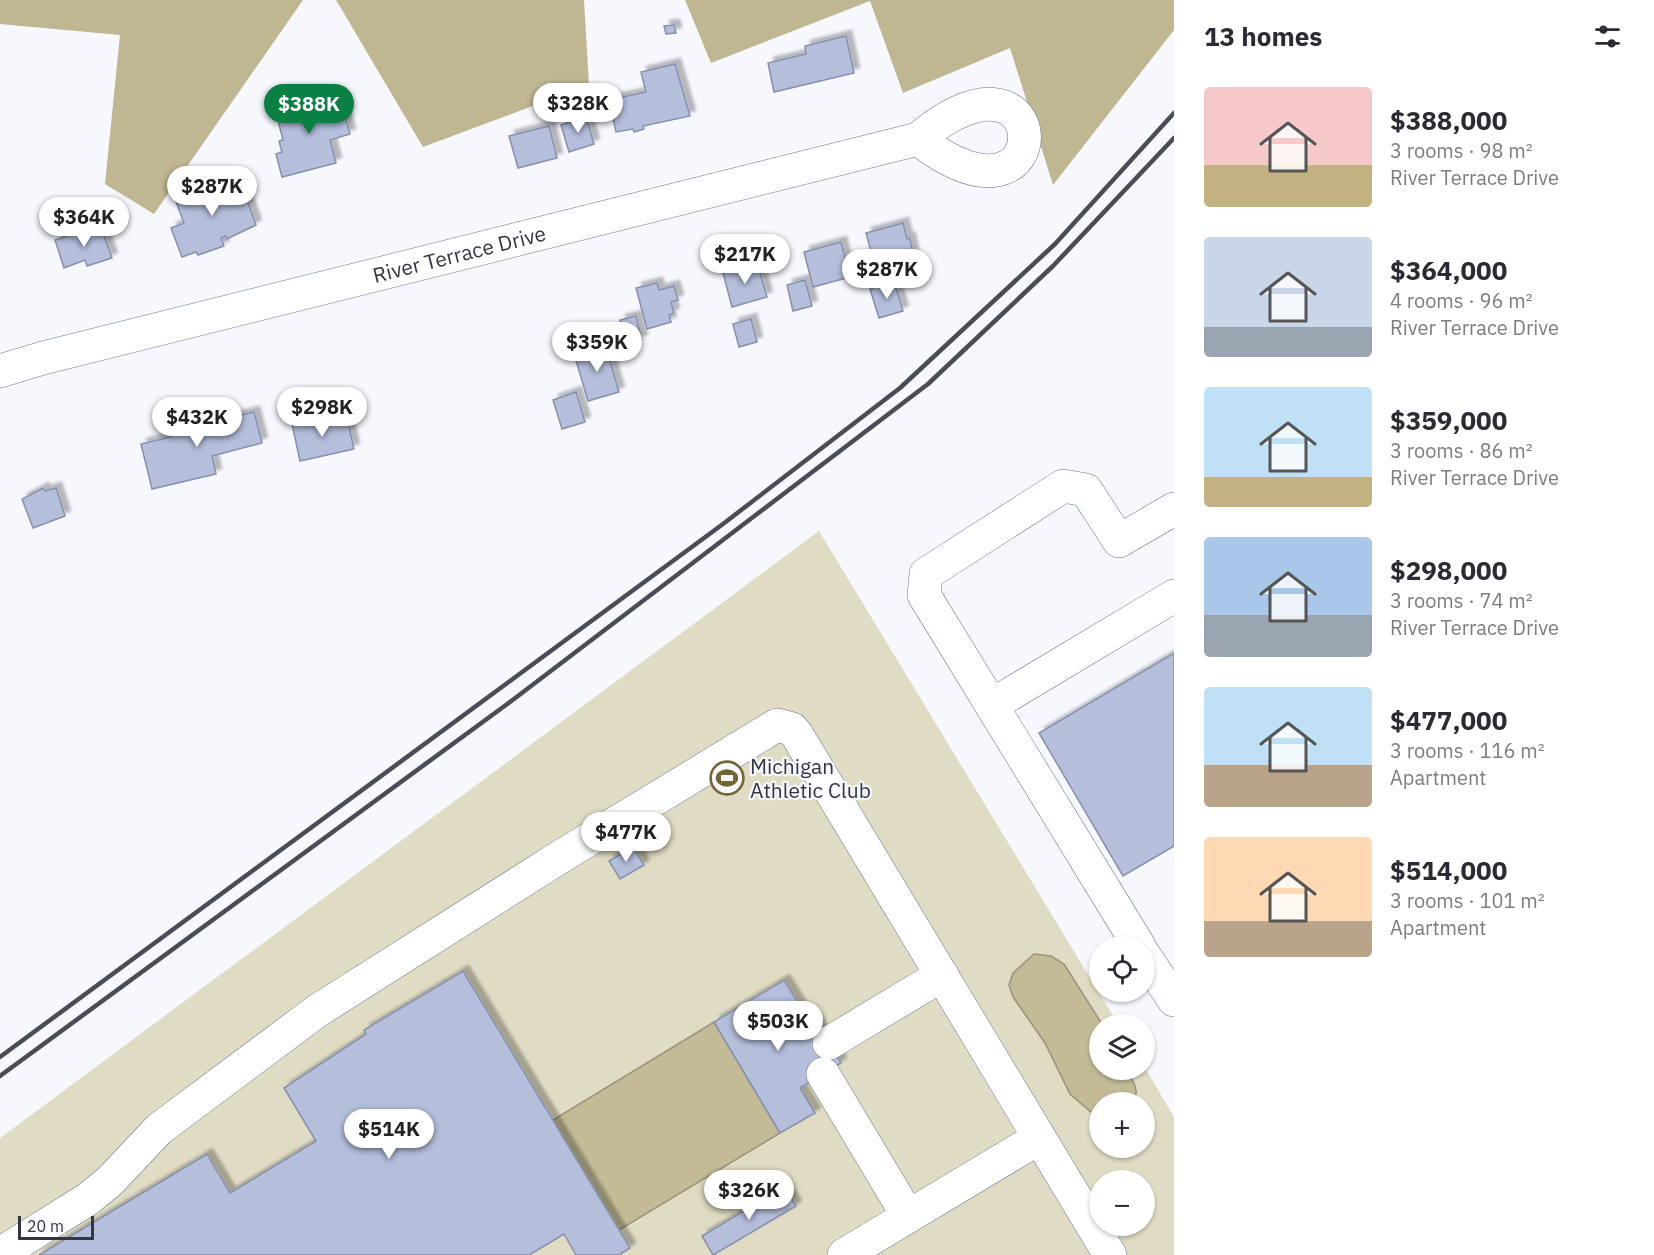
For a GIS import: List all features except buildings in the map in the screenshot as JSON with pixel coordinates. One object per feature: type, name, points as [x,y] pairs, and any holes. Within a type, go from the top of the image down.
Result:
[{"type":"street","name":"River Terrace Drive","points":[[0,371],[43,358],[918,140]]},
{"type":"street","points":[[1133,936],[924,595],[926,573],[1063,486],[1086,490],[1119,541],[1174,509]]},
{"type":"street","points":[[992,705],[1174,596]]},
{"type":"street","points":[[0,1254],[88,1199],[110,1181],[159,1129],[318,1011],[560,857],[777,725],[785,725],[797,735],[1110,1255]]},
{"type":"street","points":[[1155,972],[1174,1000]]},
{"type":"street","points":[[908,1216],[826,1058],[942,975]]},
{"type":"street","points":[[844,1255],[1040,1138]]},
{"type":"shaded area","points":[[0,0],[303,0],[154,214],[105,184],[120,35],[0,24]]},
{"type":"shaded area","points":[[336,0],[584,0],[589,85],[423,147]]},
{"type":"shaded area","points":[[685,0],[1174,0],[1174,30],[1053,185],[1010,48],[903,93],[870,1],[711,63]]},
{"type":"shaded area","name":"Michigan Athletic Club","points":[[819,531],[1089,976],[1089,1002],[1105,1002],[1112,1014],[1089,1014],[1089,1080],[1152,1080],[1174,1117],[1174,1255],[0,1255],[0,1138]]},
{"type":"shaded area","points":[[1034,954],[1051,956],[1064,964],[1096,1014],[1089,1014],[1089,1080],[1132,1080],[1136,1092],[1089,1092],[1089,1110],[1070,1094],[1045,1043],[1013,997],[1009,985],[1013,973]]},
{"type":"shaded area","points":[[714,1022],[780,1133],[619,1230],[553,1120]]},
{"type":"railway","points":[[0,1057],[723,524],[900,388],[1055,244],[1174,113]]},
{"type":"railway","points":[[0,1076],[514,699],[928,384],[1053,266],[1174,138]]},
{"type":"place","name":"Michigan Athletic Club","points":[[727,778]]}]
